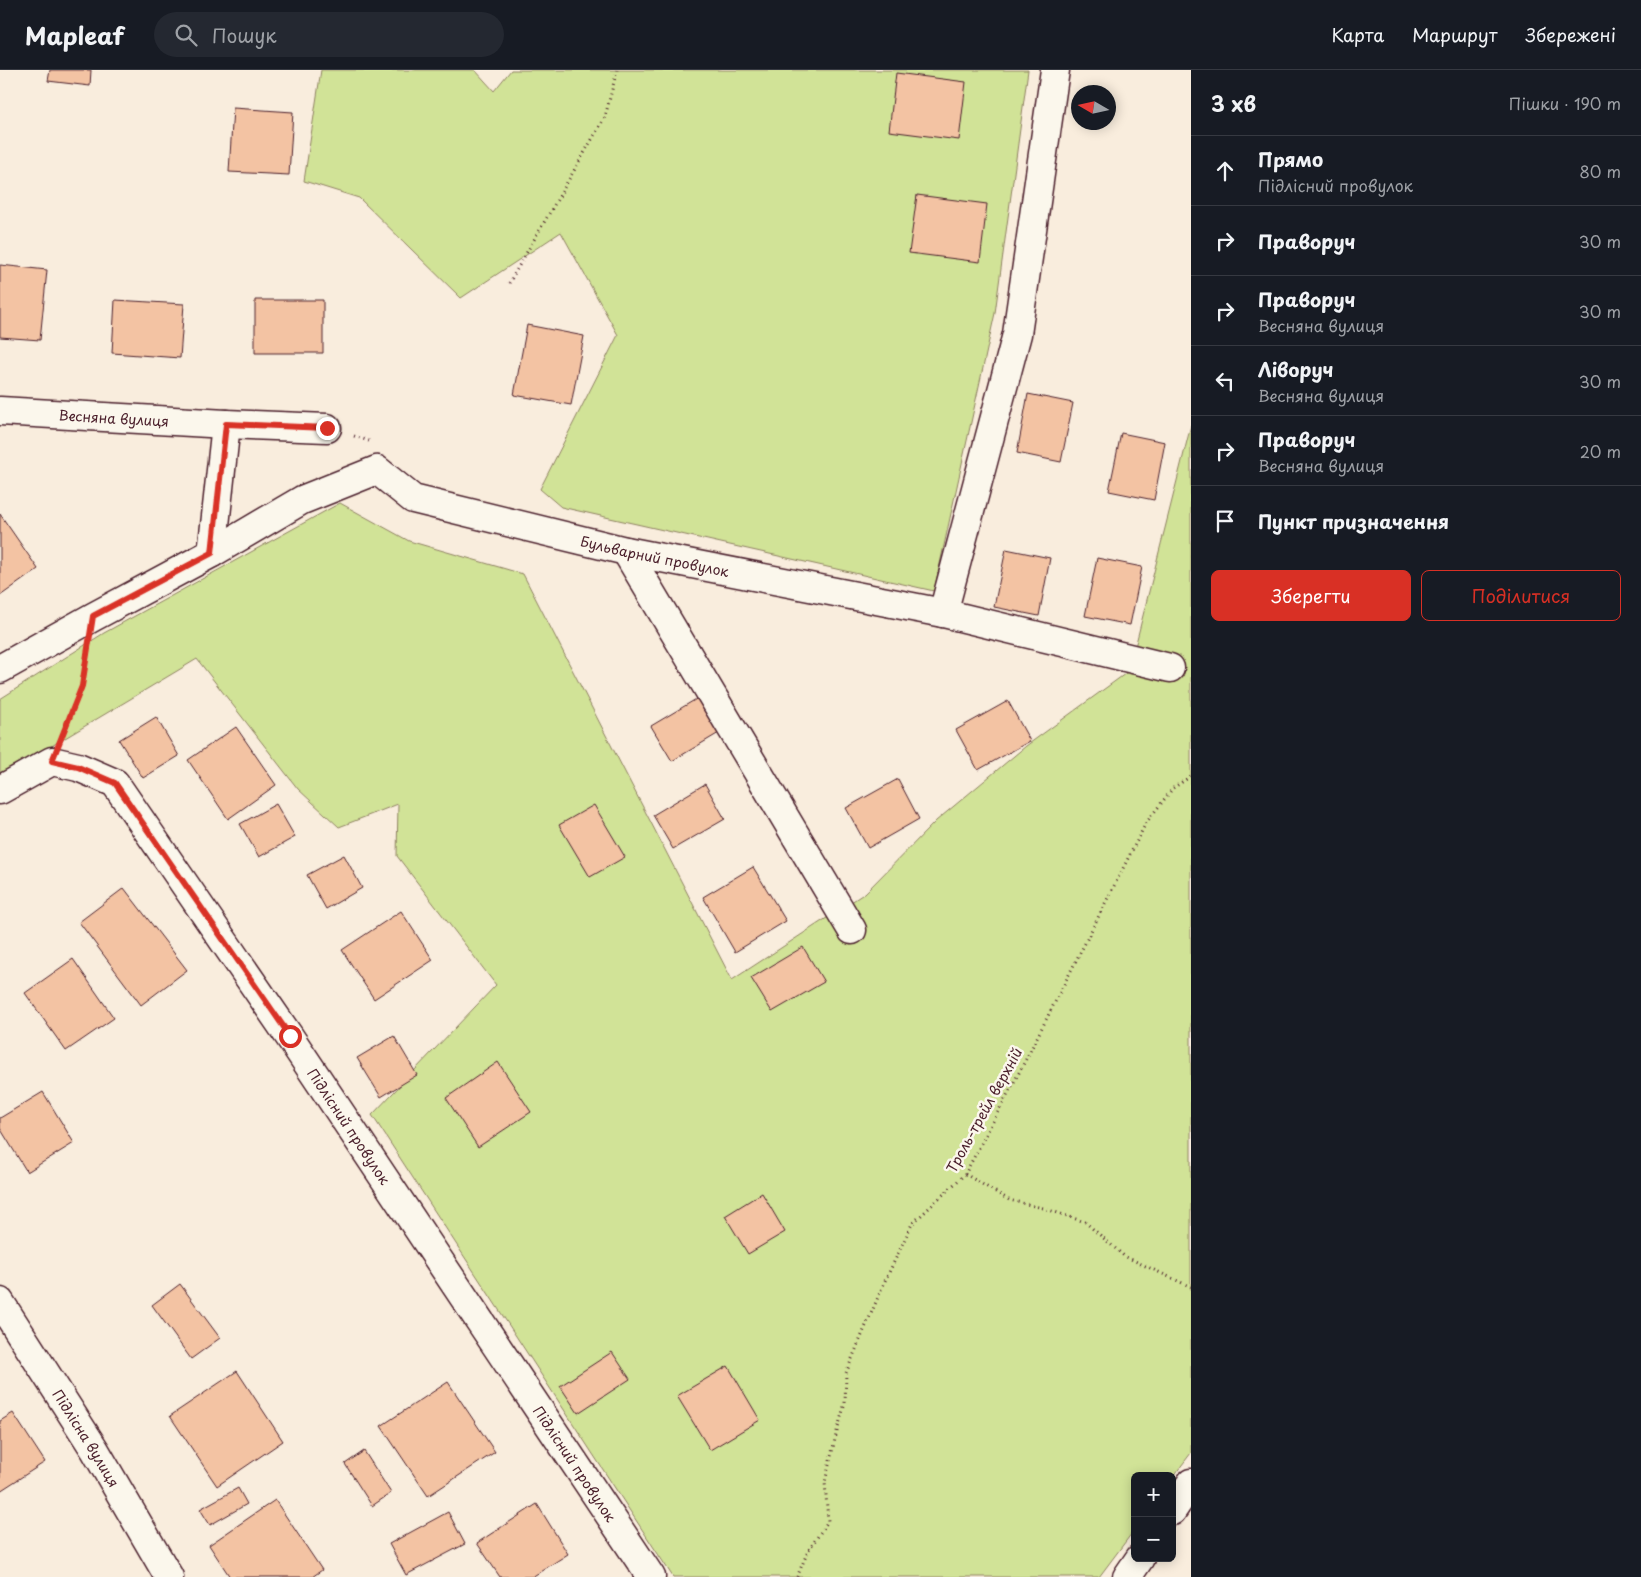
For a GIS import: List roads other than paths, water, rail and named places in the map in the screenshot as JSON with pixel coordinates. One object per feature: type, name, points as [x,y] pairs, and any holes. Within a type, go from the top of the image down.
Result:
[{"type":"street","points":[[943,613],[1017,334],[1056,70]]},
{"type":"street","name":"Весняна вулиця","points":[[0,411],[327,428]]},
{"type":"street","points":[[0,669],[93,616],[212,553],[226,424]]},
{"type":"street","name":"Бульварний провулок","points":[[212,553],[302,500],[377,470],[412,499],[626,551],[943,613],[1170,668]]},
{"type":"street","points":[[626,551],[852,930]]},
{"type":"street","name":"Підлісний провулок","points":[[0,790],[52,761],[78,767],[115,783],[290,1036],[650,1577]]},
{"type":"street","name":"Підлісна вулиця","points":[[0,1302],[95,1450],[169,1577]]},
{"type":"street","points":[[1176,1505],[1191,1483]]},
{"type":"street","points":[[1127,1577],[1137,1562]]}]
